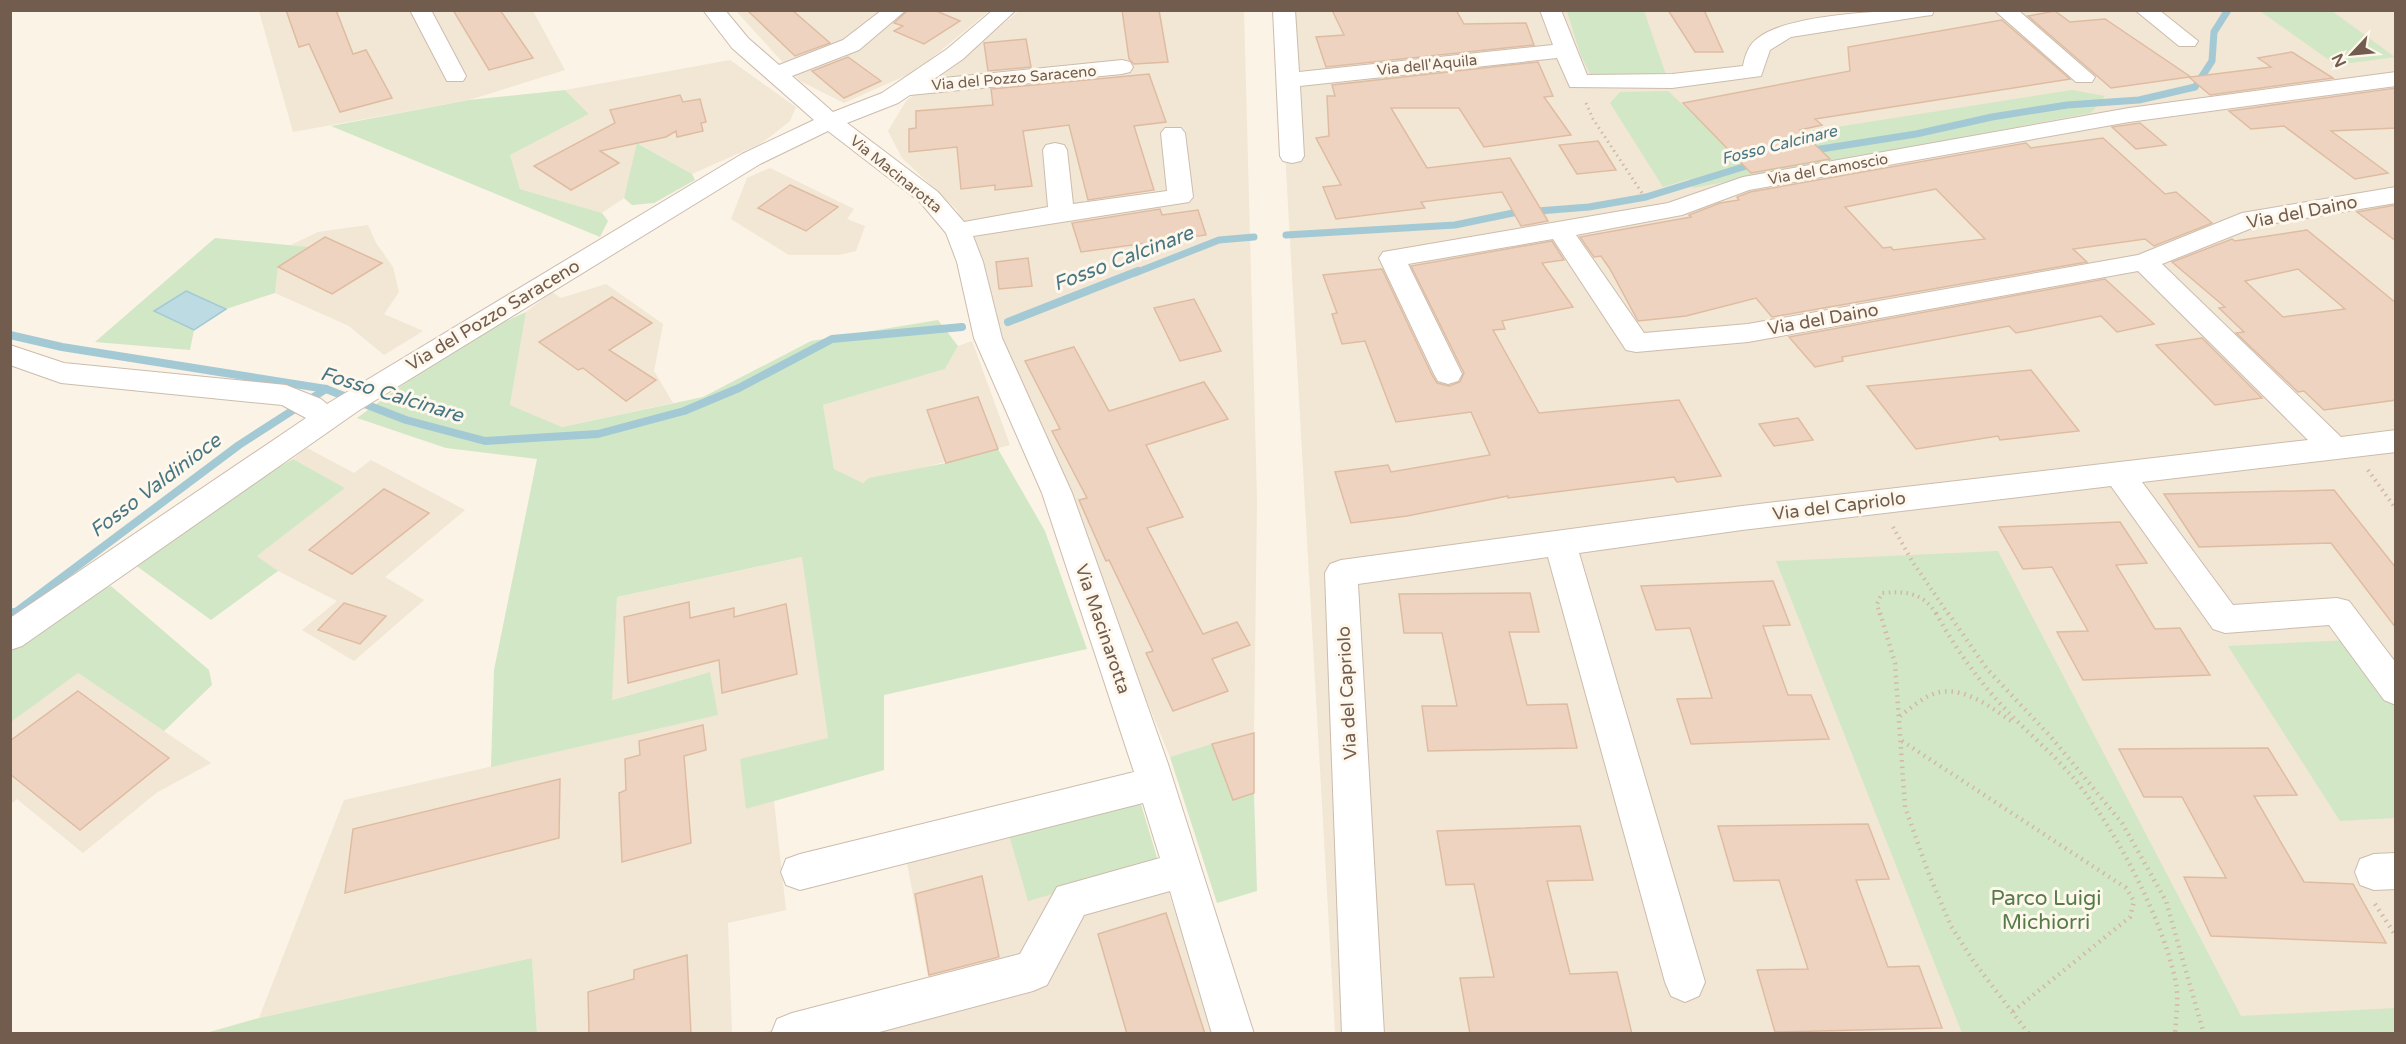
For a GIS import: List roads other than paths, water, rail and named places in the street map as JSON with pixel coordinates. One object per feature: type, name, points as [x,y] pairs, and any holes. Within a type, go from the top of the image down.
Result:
[{"type":"street","points":[[420,10],[455,76]]},
{"type":"street","name":"Via Macinarotta","points":[[713,10],[740,43],[830,121],[929,197],[958,231],[970,262],[988,338],[1057,493],[1156,783],[1233,1034]]},
{"type":"street","points":[[777,74],[851,45],[896,10]]},
{"type":"street","name":"Via del Pozzo Saraceno","points":[[10,636],[326,419],[751,159],[830,121],[890,98],[956,54],[1006,10]]},
{"type":"street","points":[[1284,10],[1292,156]]},
{"type":"street","points":[[1550,10],[1578,82],[1672,81],[1753,71],[1755,52],[1767,40],[1785,31],[1924,10]]},
{"type":"street","points":[[2004,10],[2084,77]]},
{"type":"street","points":[[2145,10],[2187,41]]},
{"type":"street","name":"Via dell'Aquila","points":[[1288,80],[1566,50]]},
{"type":"street","name":"Via del Pozzo Saraceno","points":[[905,88],[1122,68]]},
{"type":"street","name":"Via del Camoscio","points":[[1448,374],[1392,258],[1673,210],[1743,184],[2129,115],[2396,79]]},
{"type":"street","points":[[958,231],[1061,213],[1180,197],[1173,133]]},
{"type":"street","points":[[1055,150],[1061,213]]},
{"type":"street","name":"Via del Daino","points":[[1560,230],[1636,343],[1748,333],[2144,262],[2251,219],[2396,195]]},
{"type":"street","points":[[2144,262],[2344,448]]},
{"type":"street","points":[[10,354],[62,373],[286,395],[311,406],[326,419]]},
{"type":"street","name":"Via del Capriolo","points":[[1363,1034],[1341,573],[1879,502],[2396,441]]},
{"type":"street","points":[[2119,474],[2225,620],[2337,611],[2396,690]]},
{"type":"street","points":[[1560,543],[1685,982]]},
{"type":"street","points":[[800,872],[1156,783]]},
{"type":"street","points":[[792,1034],[1033,971],[1071,900],[1182,870]]},
{"type":"water","points":[[186,291],[226,309],[194,330],[154,311]]},
{"type":"waterway","name":"Fosso Calcinare","points":[[1808,151],[1916,134],[1992,117],[2067,105],[2139,100],[2195,87],[2212,61],[2214,32],[2228,10]]},
{"type":"waterway","name":"Fosso Calcinare","points":[[1286,235],[1455,225],[1513,213],[1589,207],[1646,197],[1756,163]]},
{"type":"waterway","name":"Fosso Calcinare","points":[[1135,273],[1219,240],[1254,237]]},
{"type":"waterway","name":"Fosso Calcinare","points":[[1008,322],[1138,271]]},
{"type":"waterway","name":"Fosso Calcinare","points":[[326,389],[406,420],[485,441],[598,434],[684,411],[739,388],[832,339],[962,327]]},
{"type":"waterway","name":"Fosso Calcinare","points":[[10,335],[62,347],[326,389]]},
{"type":"waterway","name":"Fosso Valdinioce","points":[[12,615],[239,445],[326,389]]},
{"type":"waterway","name":"Fosso Valdinioce","points":[[10,616],[14,613]]},
{"type":"park label","name":"Parco Luigi Michiorri","points":[[2046,910]]}]
